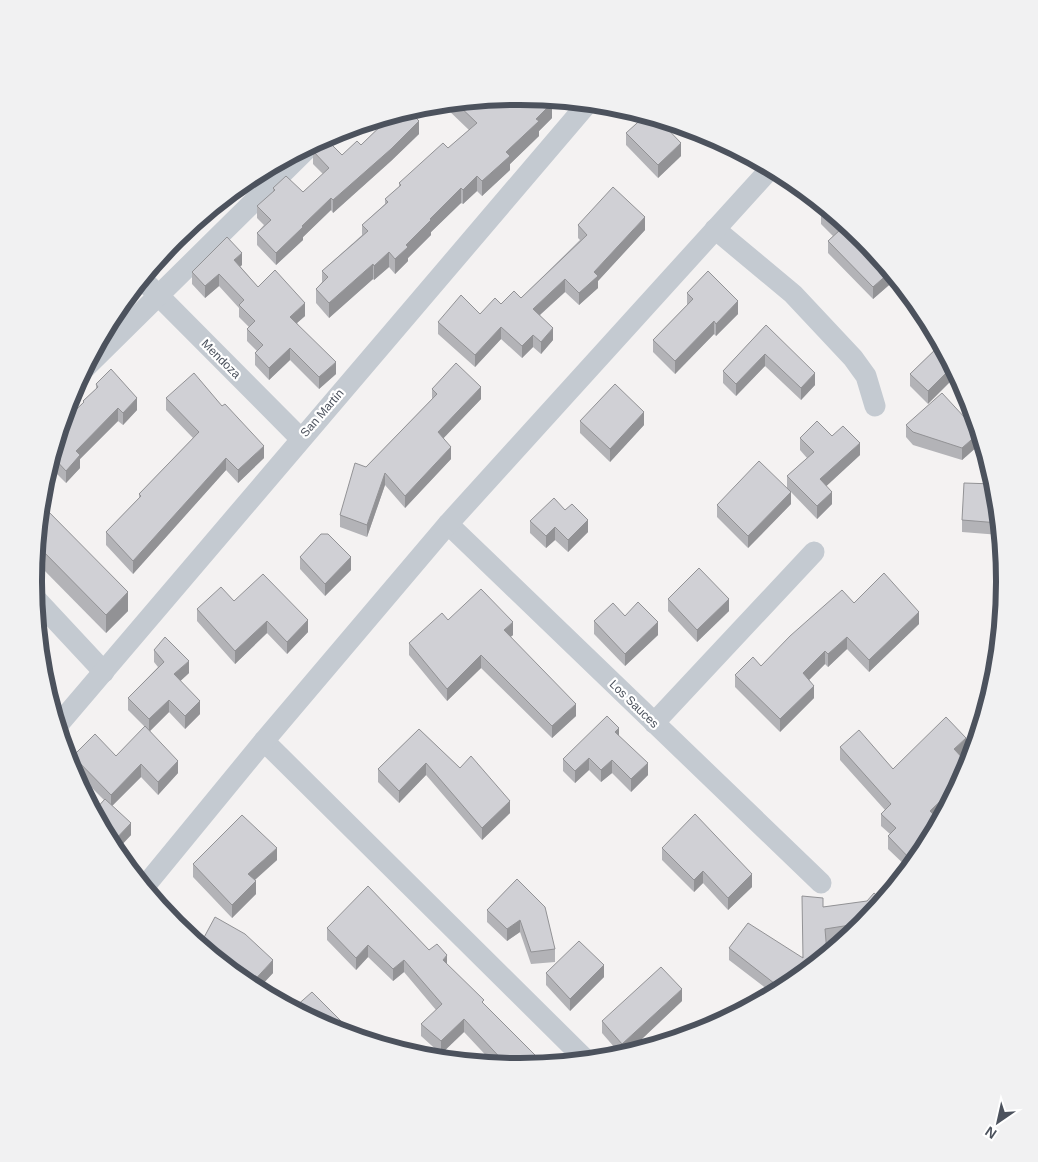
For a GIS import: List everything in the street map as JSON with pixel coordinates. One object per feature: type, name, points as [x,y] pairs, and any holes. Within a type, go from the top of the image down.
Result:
[{"type":"street","name":"San Martín","points":[[63,718],[300,438],[583,109]]},
{"type":"street","points":[[101,353],[295,161]]},
{"type":"street","points":[[149,880],[448,524],[766,174]]},
{"type":"street","points":[[716,229],[792,294],[852,358],[866,376],[875,406]]},
{"type":"street","name":"Mendoza","points":[[147,284],[300,438]]},
{"type":"street","name":"Los Sauces","points":[[448,524],[822,883]]},
{"type":"street","points":[[654,723],[814,552]]},
{"type":"street","points":[[44,607],[104,672]]},
{"type":"street","points":[[264,741],[579,1053]]},
{"type":"building","points":[[519,105],[549,106],[536,119],[539,121],[506,152],[510,156],[482,181],[477,176],[463,190],[461,188],[430,219],[406,245],[408,247],[395,259],[389,252],[329,303],[316,289],[328,277],[322,271],[368,231],[362,225],[388,202],[385,199],[401,185],[399,183],[443,143],[448,148],[477,123],[462,109]]},
{"type":"building","points":[[415,117],[419,121],[391,149],[333,200],[331,198],[276,253],[257,233],[271,220],[257,206],[275,190],[273,188],[286,176],[303,192],[329,168],[314,152],[331,144],[342,155],[357,141],[361,145],[381,125]]},
{"type":"building","points":[[640,121],[667,129],[681,143],[658,165],[626,133]]},
{"type":"building","points":[[613,187],[645,217],[594,272],[598,276],[579,293],[565,279],[533,309],[553,328],[541,342],[533,335],[522,346],[501,327],[475,355],[438,322],[461,295],[480,314],[495,298],[501,304],[514,291],[521,298],[587,235],[578,225]]},
{"type":"building","points":[[830,220],[856,244],[885,276],[873,287],[828,241],[840,230]]},
{"type":"building","points":[[227,237],[242,253],[234,260],[258,287],[275,270],[305,303],[290,317],[336,362],[319,377],[290,348],[269,368],[255,353],[263,345],[247,329],[255,321],[239,305],[244,300],[219,274],[205,286],[192,272]]},
{"type":"building","points":[[708,271],[738,301],[716,324],[714,321],[675,361],[653,340],[693,299],[687,293]]},
{"type":"building","points":[[766,325],[815,373],[801,388],[765,354],[736,384],[723,371]]},
{"type":"building","points":[[935,349],[947,372],[928,391],[910,374]]},
{"type":"building","points":[[456,363],[481,387],[438,432],[451,447],[405,496],[385,473],[367,525],[340,515],[355,463],[366,467],[437,394],[432,389]]},
{"type":"building","points":[[111,369],[137,398],[123,413],[118,408],[76,451],[80,455],[66,471],[58,462],[68,428],[74,411],[98,387],[96,384]]},
{"type":"building","points":[[194,373],[222,406],[225,404],[264,446],[238,470],[226,458],[133,561],[106,532],[141,496],[139,494],[199,432],[166,398]]},
{"type":"building","points":[[615,384],[644,412],[610,449],[580,421]]},
{"type":"building","points":[[942,393],[967,420],[973,438],[962,448],[913,432],[906,425]]},
{"type":"building","points":[[817,421],[832,436],[843,426],[860,443],[820,479],[832,492],[817,506],[787,476],[814,452],[800,438]]},
{"type":"building","points":[[759,461],[791,492],[748,536],[717,505]]},
{"type":"building","points":[[964,483],[985,484],[991,522],[962,520]]},
{"type":"building","points":[[554,498],[565,510],[572,504],[588,520],[568,540],[555,527],[546,536],[530,521]]},
{"type":"building","points":[[48,511],[128,592],[106,615],[44,552]]},
{"type":"building","points":[[321,534],[328,534],[351,557],[325,584],[300,557]]},
{"type":"building","points":[[699,568],[729,599],[697,630],[668,599]]},
{"type":"building","points":[[884,573],[919,612],[869,660],[847,637],[828,654],[825,651],[803,673],[814,686],[780,719],[735,675],[753,657],[761,666],[790,636],[842,590],[854,603]]},
{"type":"building","points":[[263,574],[308,620],[287,642],[267,621],[235,651],[197,609],[221,587],[234,601]]},
{"type":"building","points":[[481,589],[513,622],[504,630],[576,704],[552,726],[481,655],[447,689],[409,643],[442,613],[448,620]]},
{"type":"building","points":[[638,602],[658,622],[625,654],[594,621],[613,603],[625,616]]},
{"type":"building","points":[[165,637],[189,661],[174,674],[200,701],[185,716],[169,700],[149,719],[128,698],[164,662],[154,650]]},
{"type":"building","points":[[607,716],[619,728],[615,732],[648,763],[631,779],[612,760],[601,770],[589,758],[575,771],[563,759]]},
{"type":"building","points":[[946,717],[966,738],[954,749],[961,757],[946,792],[942,799],[930,811],[934,815],[908,856],[888,836],[896,828],[881,814],[891,804],[840,747],[859,730],[893,769]]},
{"type":"building","points":[[145,726],[178,761],[158,782],[141,764],[111,795],[78,762],[75,754],[95,734],[116,756]]},
{"type":"building","points":[[419,729],[460,768],[471,756],[510,801],[482,828],[426,763],[399,791],[378,769]]},
{"type":"building","points":[[105,799],[131,823],[117,837],[106,819],[99,806]]},
{"type":"building","points":[[695,814],[752,874],[728,898],[703,871],[694,880],[662,848]]},
{"type":"building","points":[[242,815],[277,848],[248,874],[256,881],[232,905],[193,864]]},
{"type":"building","points":[[517,879],[545,907],[555,949],[531,952],[520,920],[507,929],[487,910]]},
{"type":"building","points":[[368,886],[429,950],[437,944],[447,955],[443,960],[484,1000],[482,1002],[537,1057],[499,1057],[464,1019],[441,1041],[421,1024],[442,1004],[404,960],[393,969],[368,945],[356,958],[327,928]]},
{"type":"building","points":[[874,893],[877,895],[848,925],[825,929],[826,945],[774,983],[729,948],[748,923],[803,958],[802,896],[823,898],[823,907],[867,901]]},
{"type":"building","points":[[215,917],[245,934],[273,960],[256,978],[204,938]]},
{"type":"building","points":[[579,941],[604,965],[570,999],[546,973]]},
{"type":"building","points":[[661,967],[682,989],[622,1044],[602,1021]]},
{"type":"building","points":[[312,992],[343,1023],[308,1008],[299,1003]]}]
